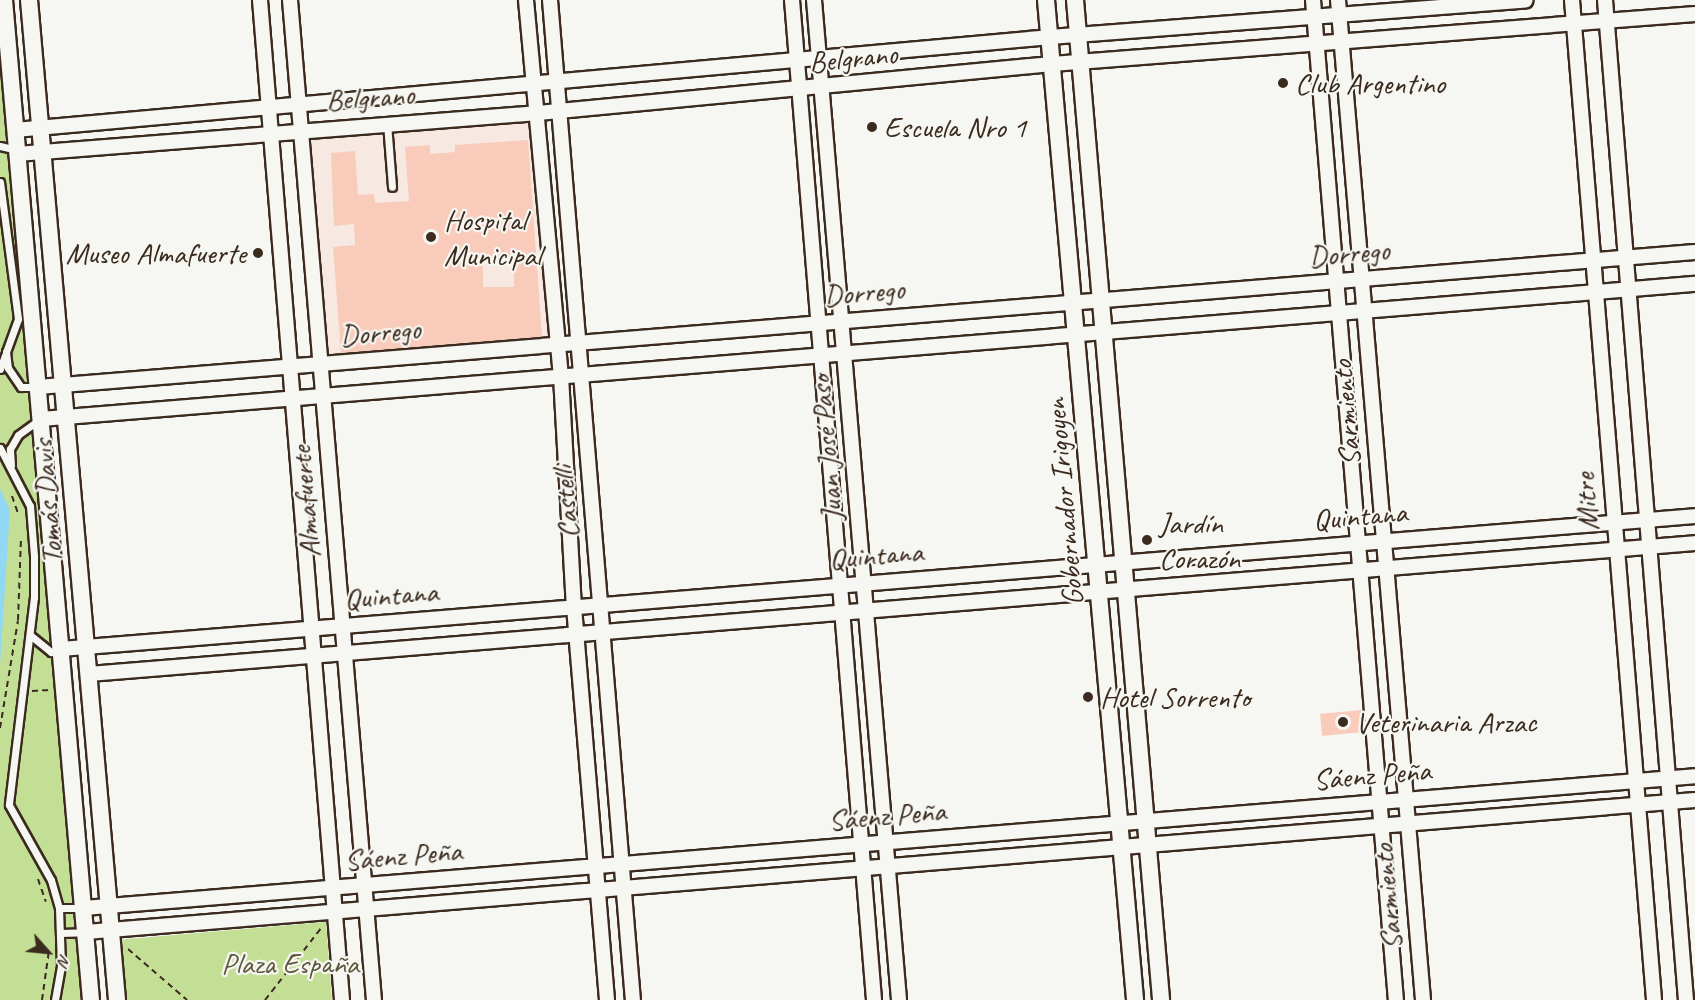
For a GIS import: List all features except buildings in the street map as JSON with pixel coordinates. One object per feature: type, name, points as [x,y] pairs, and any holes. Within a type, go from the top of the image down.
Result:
[{"type":"street","name":"Tomás Davis","points":[[29,0],[117,1000]]},
{"type":"street","name":"Almafuerte","points":[[260,0],[333,888],[330,917],[342,1000]]},
{"type":"street","name":"Almafuerte","points":[[290,0],[374,1000]]},
{"type":"street","name":"Castelli","points":[[526,0],[536,85],[561,376],[574,607],[607,1000]]},
{"type":"street","name":"Castelli","points":[[550,0],[633,1000]]},
{"type":"street","name":"Juan José Paso","points":[[792,0],[874,1000]]},
{"type":"street","name":"Juan José Paso","points":[[814,0],[899,1000]]},
{"type":"street","name":"Gobernador Irigoyen","points":[[1047,0],[1135,1000]]},
{"type":"street","name":"Gobernador Irigoyen","points":[[1075,0],[1161,1000]]},
{"type":"street","name":"Sarmiento","points":[[1312,0],[1395,1000]]},
{"type":"street","name":"Sarmiento","points":[[1338,0],[1423,1000]]},
{"type":"street","name":"Belgrano","points":[[15,130],[268,106],[797,62],[1050,37],[1526,0]]},
{"type":"street","name":"Mitre","points":[[1572,0],[1654,1000]]},
{"type":"street","name":"Mitre","points":[[1605,0],[1686,1000]]},
{"type":"street","name":"Tomás Davis","points":[[3,5],[91,1000]]},
{"type":"street","name":"Belgrano","points":[[17,152],[43,152],[301,129],[538,113],[822,88],[1052,64],[1695,14]]},
{"type":"street","name":"Dorrego","points":[[38,387],[1695,252]]},
{"type":"street","name":"Dorrego","points":[[41,418],[1695,284]]},
{"type":"street","name":"Quintana","points":[[61,648],[1695,516]]},
{"type":"street","name":"Quintana","points":[[89,674],[1695,543]]},
{"type":"street","name":"Sáenz Peña","points":[[84,908],[1695,776]]},
{"type":"street","name":"Sáenz Peña","points":[[86,932],[330,917],[366,909],[1695,800]]},
{"type":"lane","points":[[387,123],[392,187]]},
{"type":"lane","points":[[0,146],[17,152]]},
{"type":"lane","points":[[0,182],[18,319],[0,369]]},
{"type":"lane","points":[[6,352],[14,380],[21,387],[38,387]]},
{"type":"lane","points":[[11,467],[10,449],[18,435],[41,418]]},
{"type":"lane","points":[[0,448],[30,506],[34,556],[30,636],[9,805],[51,880],[59,908],[60,933],[55,1000]]},
{"type":"lane","points":[[30,636],[51,652],[61,648]]},
{"type":"lane","points":[[59,908],[84,908]]},
{"type":"lane","points":[[60,933],[86,932]]},
{"type":"path","points":[[10,489],[20,525]]},
{"type":"path","points":[[0,728],[18,620],[21,534]]},
{"type":"path","points":[[23,692],[64,688]]},
{"type":"path","points":[[33,870],[48,910]]},
{"type":"path","points":[[265,1000],[330,917]]},
{"type":"path","points":[[42,1000],[49,939]]},
{"type":"path","points":[[125,947],[187,1000]]},
{"type":"shaded area","name":"Hospital Municipal","points":[[532,118],[551,338],[329,358],[310,137]]},
{"type":"green space","points":[[0,37],[83,1000],[0,1000]]},
{"type":"green space","name":"Plaza España","points":[[326,922],[332,1000],[121,1000],[116,940]]},
{"type":"water","points":[[0,489],[10,510],[0,664]]},
{"type":"place","name":"Club Argentino","points":[[1283,83]]},
{"type":"place","name":"Escuela Nro 1","points":[[872,127]]},
{"type":"place","name":"Hospital Municipal","points":[[431,237]]},
{"type":"place","name":"Museo Almafuerte","points":[[258,253]]},
{"type":"place","name":"Jardín Corazón","points":[[1147,540]]},
{"type":"place","name":"Hotel Sorrento","points":[[1088,697]]},
{"type":"place","name":"Veterinaria Arzac","points":[[1343,722]]}]
